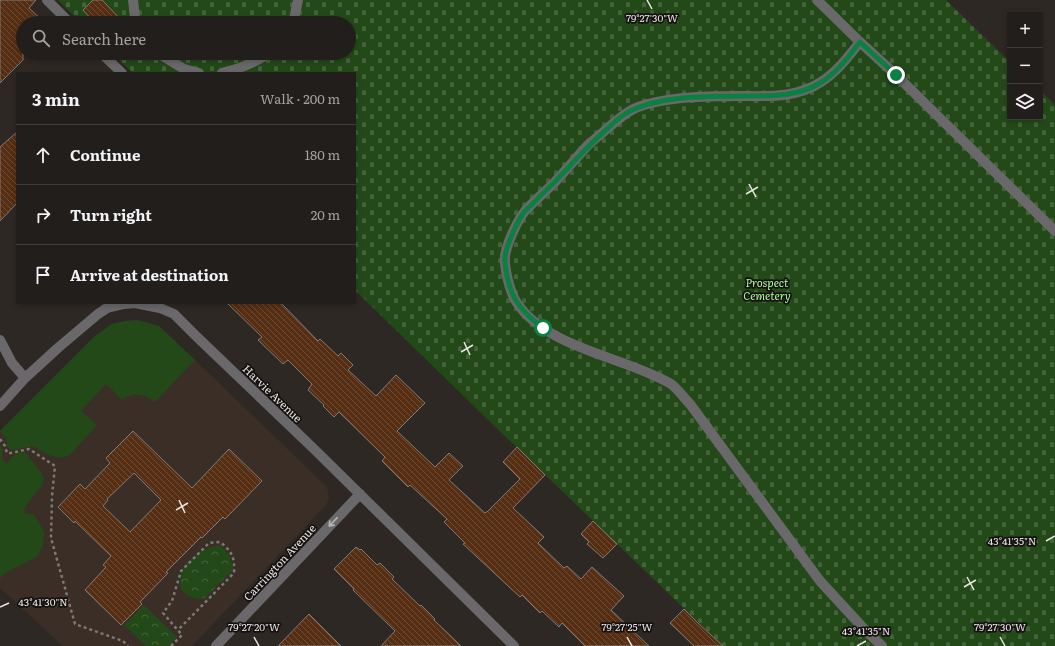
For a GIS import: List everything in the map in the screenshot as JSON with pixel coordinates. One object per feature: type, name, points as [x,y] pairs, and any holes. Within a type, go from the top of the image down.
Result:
[{"type":"street","points":[[47,0],[63,16]]},
{"type":"street","points":[[133,0],[135,16]]},
{"type":"street","points":[[295,16],[298,0]]},
{"type":"street","points":[[817,0],[896,75],[1055,231]]},
{"type":"street","points":[[860,42],[831,76],[806,90],[788,95],[669,99],[627,112],[589,145],[555,182],[524,212],[509,243],[505,255],[505,267],[509,284],[516,302],[528,316],[543,328],[583,348],[648,373],[672,385],[690,404],[820,581],[866,631],[882,646]]},
{"type":"street","points":[[108,60],[121,72]]},
{"type":"street","points":[[169,60],[184,69],[195,72]]},
{"type":"street","points":[[226,72],[250,65],[258,60]]},
{"type":"street","name":"Harvie Avenue","points":[[0,406],[25,378],[98,314],[107,308],[121,304]]},
{"type":"street","name":"Harvie Avenue","points":[[136,304],[160,308],[174,314],[514,646]]},
{"type":"street","points":[[0,340],[12,363],[25,378]]},
{"type":"street","name":"Carrington Avenue","points":[[216,646],[360,494]]},
{"type":"path","points":[[0,439],[5,446],[7,453],[29,449],[55,466],[52,496],[51,538],[75,624],[123,641],[128,646]]},
{"type":"path","points":[[172,646],[182,635],[163,613],[172,602],[181,571],[209,543],[220,542],[227,547],[235,562],[234,573],[178,630]]},
{"type":"shaded area","points":[[138,320],[159,326],[327,487],[329,498],[326,505],[192,646],[63,646],[0,588],[0,431],[94,337],[112,324]]},
{"type":"green space","name":"Prospect Cemetery","points":[[58,0],[946,0],[1007,59],[1007,120],[1043,120],[1043,93],[1055,105],[1055,646],[723,646],[356,291],[356,72],[132,72],[119,60],[356,60],[356,16],[74,16]]},
{"type":"green space","points":[[138,320],[159,326],[195,360],[155,402],[143,395],[131,395],[122,400],[106,384],[81,411],[97,425],[71,454],[56,457],[46,454],[33,446],[15,450],[10,449],[7,446],[7,440],[0,431],[94,337],[112,324]]},
{"type":"green space","points":[[0,446],[3,448],[2,458],[7,464],[14,455],[25,452],[41,472],[44,478],[42,485],[24,510],[25,513],[34,514],[44,532],[43,545],[38,556],[7,572],[0,578]]},
{"type":"green space","points":[[220,545],[230,556],[233,570],[205,598],[197,599],[190,597],[182,591],[180,584],[181,571],[189,561],[201,551]]},
{"type":"green space","points":[[144,605],[177,637],[168,646],[146,646],[124,625]]},
{"type":"building","points":[[0,0],[36,0],[29,8],[38,16],[16,16],[16,60],[23,60],[0,83]]},
{"type":"building","points":[[93,0],[102,0],[117,16],[89,16],[83,10]]},
{"type":"building","points":[[16,133],[16,204],[0,221],[0,147]]},
{"type":"building","points":[[228,304],[282,304],[318,341],[320,339],[338,356],[341,353],[353,365],[348,370],[376,396],[396,375],[425,403],[397,431],[435,467],[449,453],[463,466],[449,480],[485,513],[520,479],[503,462],[517,447],[545,475],[513,508],[544,537],[538,543],[564,568],[567,566],[581,579],[592,567],[624,596],[611,610],[649,646],[585,646],[562,623],[559,627],[542,611],[540,613],[522,595],[520,597],[463,544],[465,543],[444,522],[447,519],[410,485],[408,487],[382,461],[385,457],[339,412],[334,417],[308,390],[312,384],[288,360],[283,364],[258,340],[262,337]]},
{"type":"building","points":[[133,431],[192,488],[229,449],[262,481],[225,519],[223,517],[166,572],[168,573],[140,602],[142,604],[121,625],[85,590],[106,567],[103,565],[111,556],[75,521],[74,523],[58,507],[80,484],[85,489],[110,463],[106,458]],"holes":[[[134,473],[161,500],[130,532],[103,506],[108,500],[107,499]]]},
{"type":"building","points":[[593,521],[617,544],[603,558],[587,544],[589,542],[581,534]]},
{"type":"building","points":[[356,547],[360,550],[361,549],[377,565],[380,563],[394,577],[392,579],[420,606],[421,605],[461,646],[381,646],[395,631],[334,569]]},
{"type":"building","points":[[684,609],[723,646],[694,646],[670,623]]},
{"type":"building","points":[[309,614],[341,646],[278,646]]},
{"type":"route","points":[[543,328],[528,316],[516,302],[509,284],[505,267],[505,255],[509,243],[524,212],[555,182],[589,145],[620,117],[637,108],[669,99],[788,95],[806,90],[831,76],[860,42],[896,75]]}]
